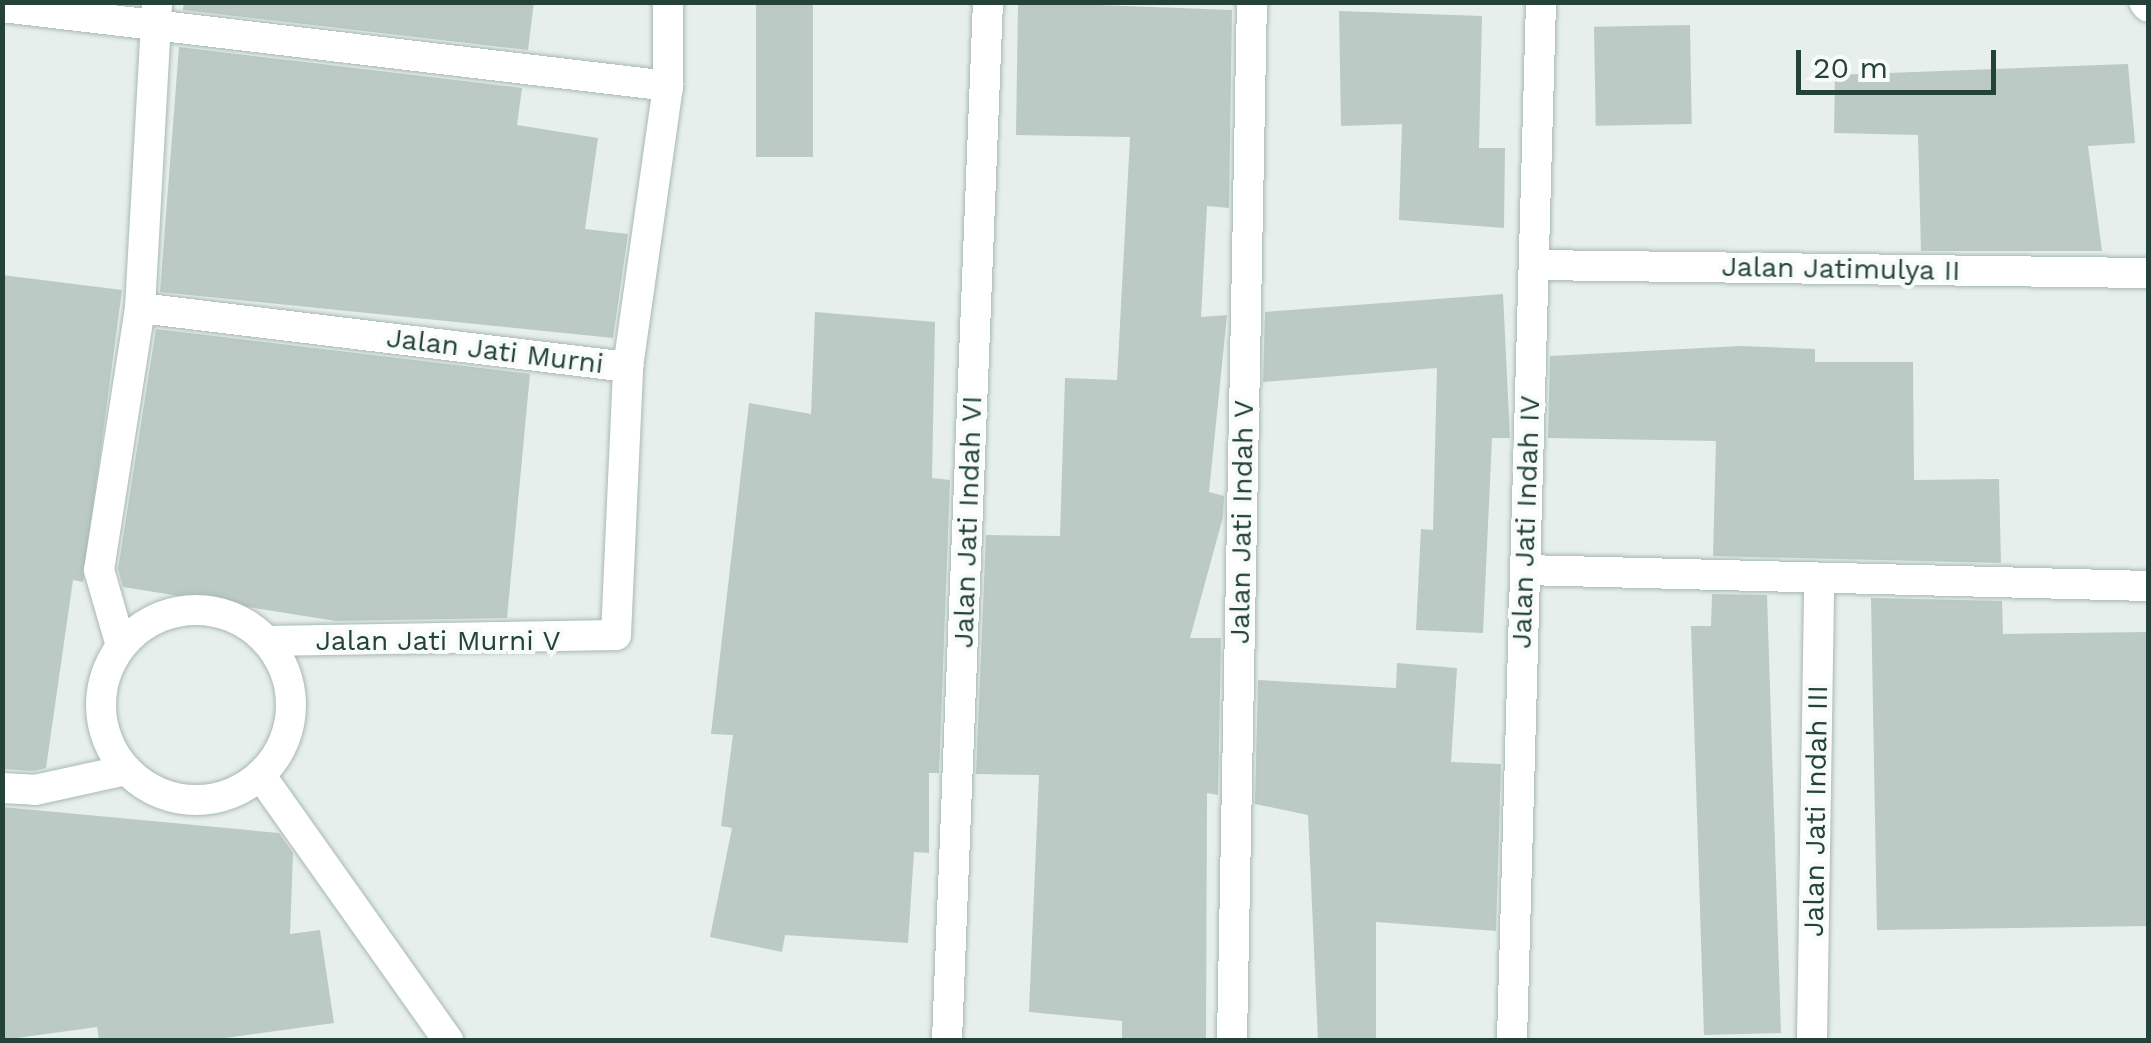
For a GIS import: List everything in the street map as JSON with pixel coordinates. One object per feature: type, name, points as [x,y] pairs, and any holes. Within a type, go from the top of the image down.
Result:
[{"type":"street","name":"Jalan Jati Murni","points":[[140,308],[628,367],[668,86],[668,2]]},
{"type":"street","name":"Jalan Jati Indah VI","points":[[947,1040],[988,2]]},
{"type":"street","name":"Jalan Jati Indah V","points":[[1232,1040],[1252,2]]},
{"type":"street","name":"Jalan Jati Indah IV","points":[[1512,1040],[1540,2]]},
{"type":"street","points":[[2,7],[156,11],[668,86]]},
{"type":"street","points":[[121,646],[156,617],[184,610],[215,610],[267,640],[283,665],[290,724],[261,776],[236,794],[178,800],[126,770],[101,716],[121,646],[98,570],[140,308],[156,11]]},
{"type":"street","name":"Jalan Jatimulya II","points":[[1534,264],[2148,273]]},
{"type":"street","name":"Jalan Jati Murni V","points":[[267,640],[610,640],[620,628],[628,367]]},
{"type":"street","points":[[1525,570],[1819,581],[2148,586]]},
{"type":"street","name":"Jalan Jati Indah III","points":[[1812,1040],[1819,581]]},
{"type":"street","points":[[2,788],[36,790],[126,770]]},
{"type":"street","points":[[261,776],[448,1040]]},
{"type":"building","points":[[184,2],[534,2],[528,50],[183,10]]},
{"type":"building","points":[[756,2],[813,2],[813,157],[756,157]]},
{"type":"building","points":[[1018,2],[1232,10],[1229,208],[1207,206],[1201,317],[1227,315],[1209,492],[1224,496],[1223,517],[1190,638],[1221,638],[1218,795],[1207,793],[1206,1040],[1122,1040],[1122,1021],[1029,1012],[1039,775],[976,774],[986,535],[1060,536],[1065,378],[1117,380],[1130,137],[1016,135]]},
{"type":"building","points":[[1339,11],[1482,16],[1479,148],[1505,148],[1504,228],[1399,220],[1402,124],[1341,126]]},
{"type":"building","points":[[1690,25],[1692,124],[1596,126],[1594,27]]},
{"type":"building","points":[[179,47],[522,88],[517,125],[598,138],[585,229],[628,234],[613,338],[160,292]]},
{"type":"building","points":[[2128,64],[2135,143],[2088,146],[2102,251],[1921,251],[1918,135],[1834,133],[1835,75]]},
{"type":"building","points":[[2,275],[122,290],[83,582],[73,580],[46,768],[34,771],[2,769]]},
{"type":"building","points":[[1503,294],[1510,438],[1492,438],[1483,633],[1416,630],[1421,529],[1433,530],[1437,368],[1263,382],[1265,312]]},
{"type":"building","points":[[815,312],[935,322],[932,478],[950,480],[939,773],[929,773],[929,853],[914,852],[908,943],[785,935],[782,952],[710,937],[732,828],[721,826],[733,735],[711,734],[749,403],[811,414]]},
{"type":"building","points":[[156,329],[530,374],[507,618],[336,621],[123,587],[118,569]]},
{"type":"building","points":[[1740,346],[1815,349],[1815,362],[1913,362],[1914,480],[1999,479],[2001,563],[1713,556],[1716,441],[1548,438],[1550,356]]},
{"type":"building","points":[[1712,594],[1767,595],[1781,1033],[1704,1035],[1691,626],[1711,626]]},
{"type":"building","points":[[1871,598],[2002,601],[2003,634],[2148,632],[2148,926],[1877,930]]},
{"type":"building","points":[[1397,663],[1457,668],[1451,762],[1501,764],[1496,931],[1376,922],[1376,1040],[1318,1040],[1308,815],[1255,804],[1258,680],[1396,688]]},
{"type":"building","points":[[2,807],[279,833],[293,853],[290,934],[320,930],[334,1023],[210,1040],[99,1040],[97,1027],[2,1040]]}]
